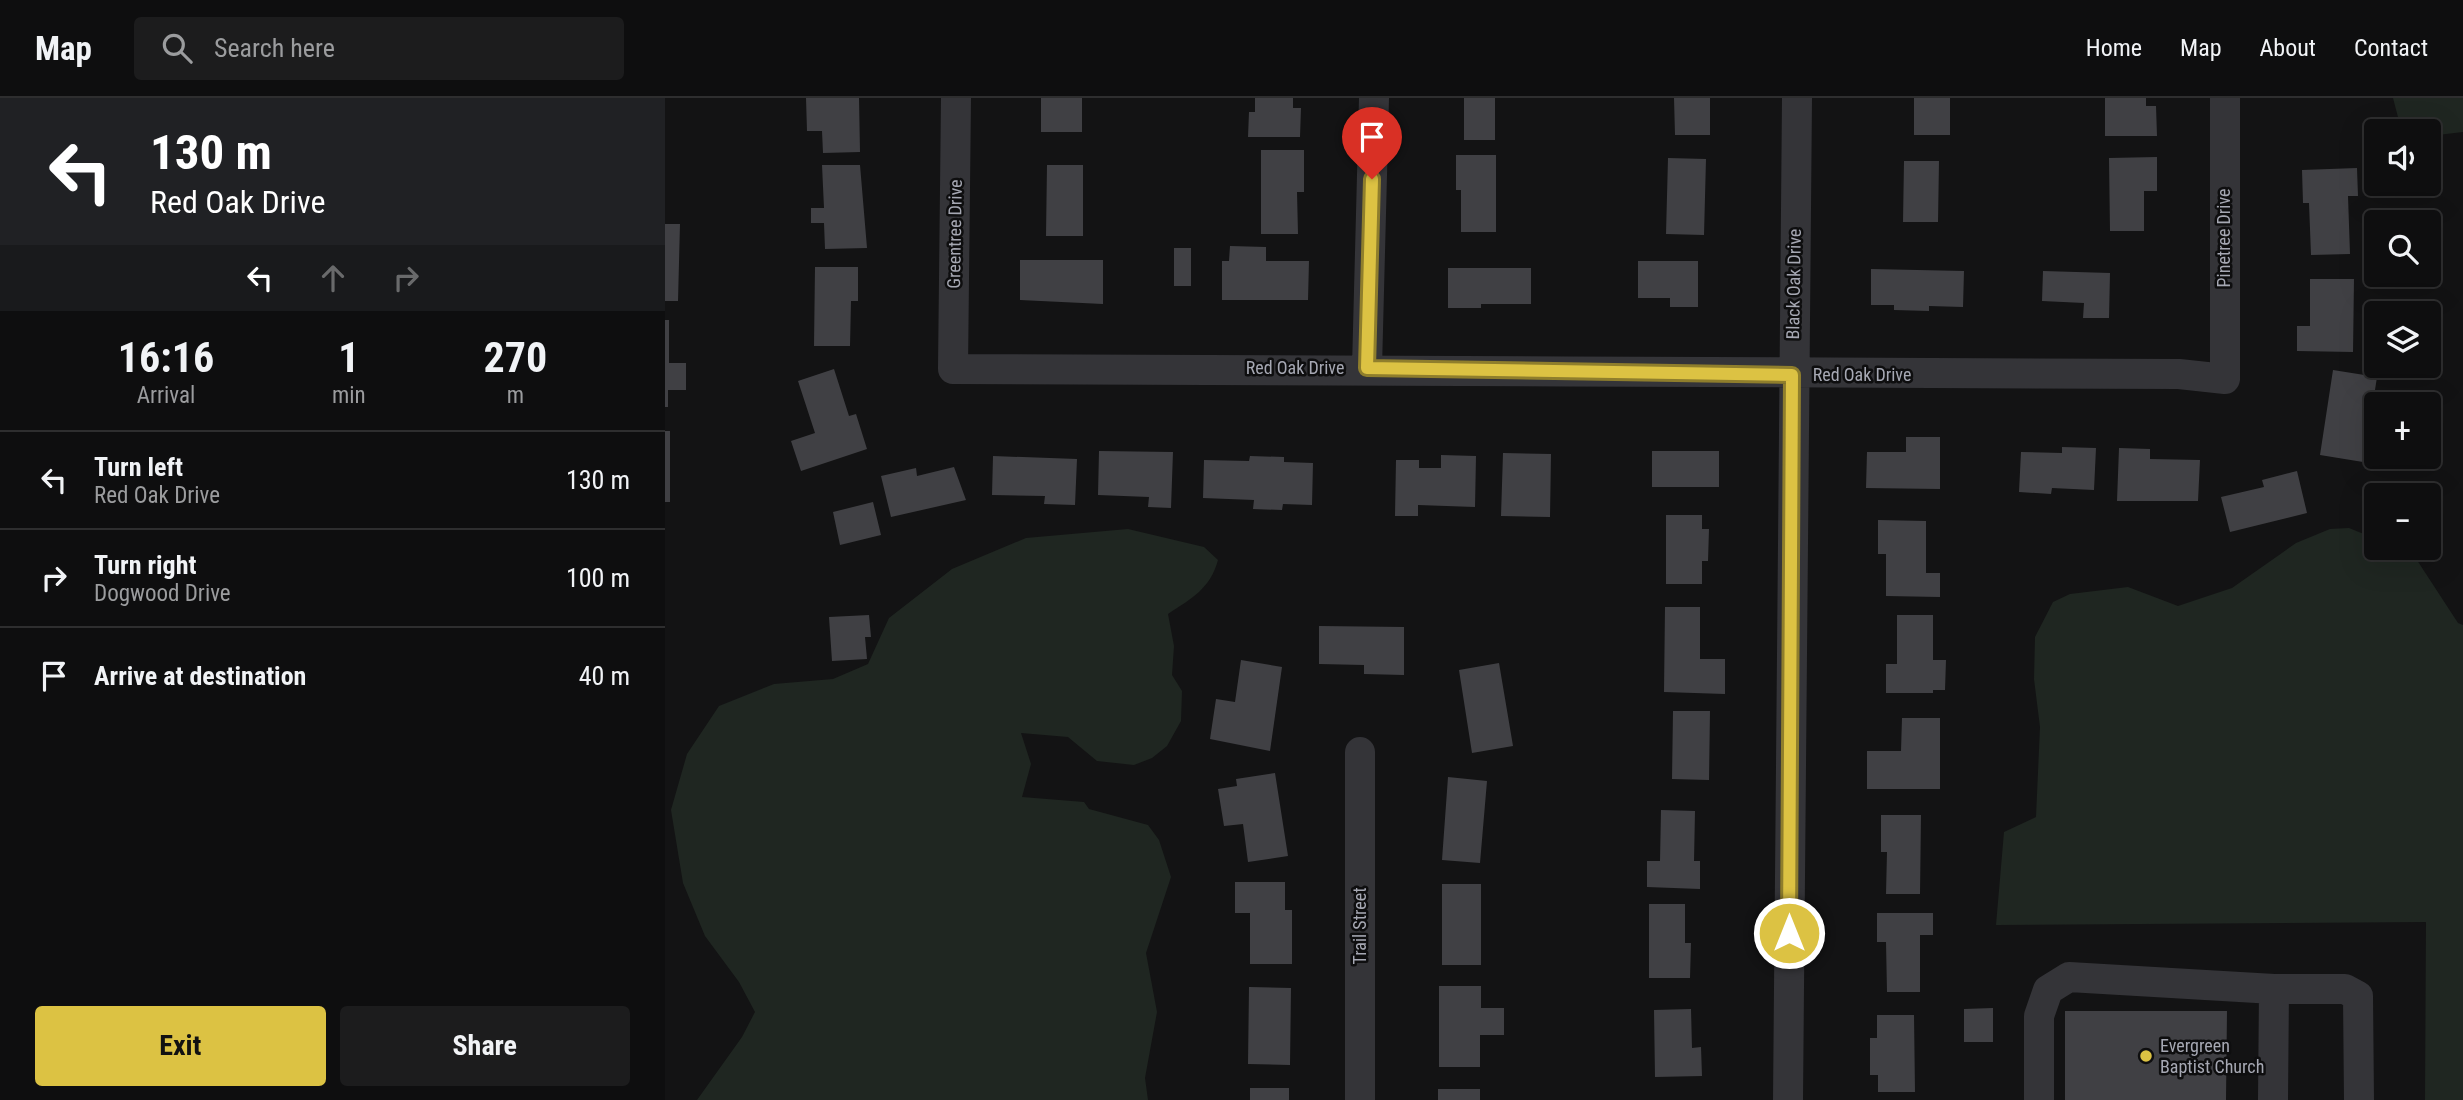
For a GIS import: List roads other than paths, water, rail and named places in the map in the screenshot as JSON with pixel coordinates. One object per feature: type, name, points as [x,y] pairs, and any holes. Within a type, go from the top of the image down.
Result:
[{"type":"street","name":"Greentree Drive","points":[[953,369],[956,98]]},
{"type":"street","points":[[1367,368],[1374,98]]},
{"type":"street","name":"Black Oak Drive","points":[[1788,1100],[1792,375],[1797,98]]},
{"type":"street","name":"Pinetree Drive","points":[[2225,98],[2225,379]]},
{"type":"street","name":"Red Oak Drive","points":[[953,369],[1367,368],[1792,375],[2179,374],[2225,379]]},
{"type":"street","name":"Trail Street","points":[[1360,752],[1360,1100]]},
{"type":"street","points":[[2039,1100],[2039,1016],[2048,990],[2069,977],[2274,989],[2345,989],[2358,996],[2359,1100]]},
{"type":"street","points":[[2273,1100],[2274,989]]},
{"type":"place","name":"Evergreen Baptist Church","points":[[2146,1056]]}]
